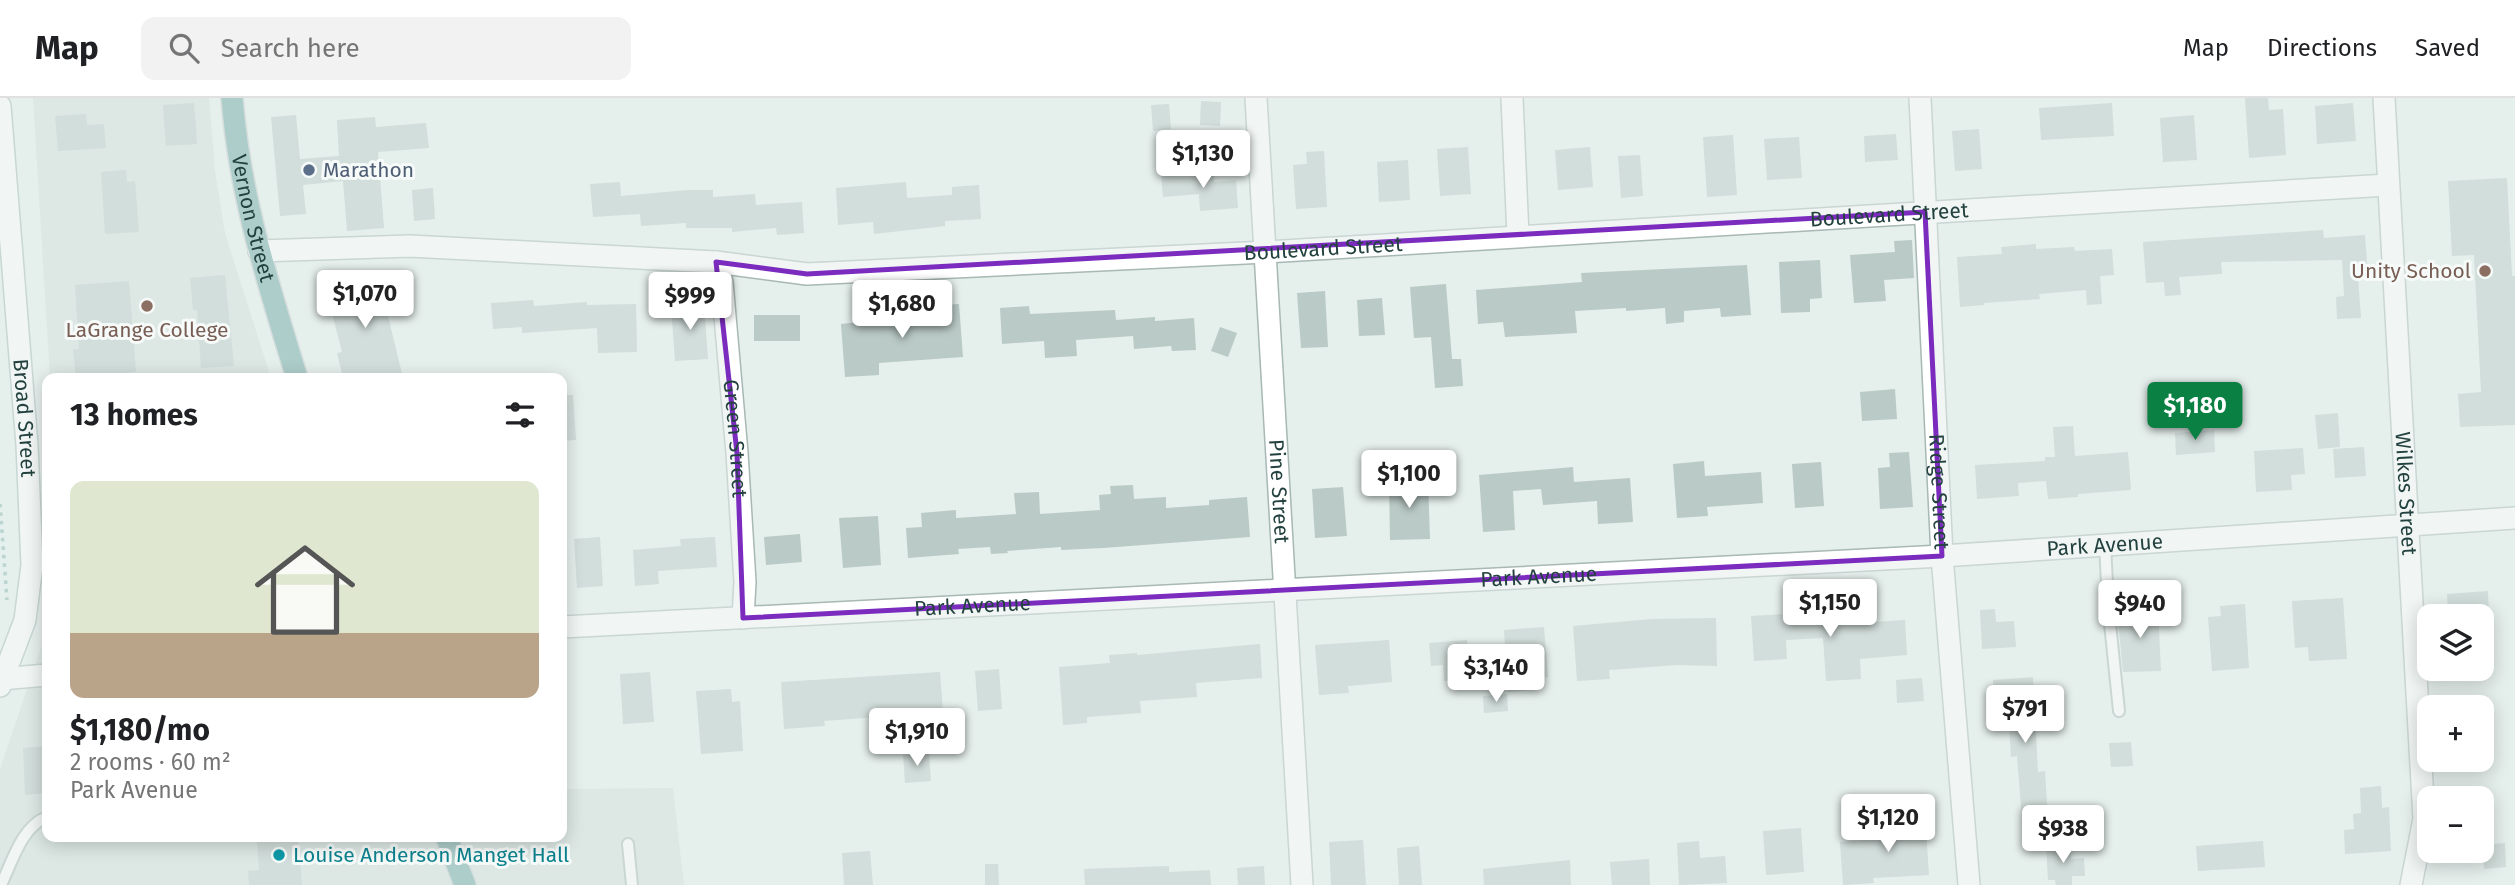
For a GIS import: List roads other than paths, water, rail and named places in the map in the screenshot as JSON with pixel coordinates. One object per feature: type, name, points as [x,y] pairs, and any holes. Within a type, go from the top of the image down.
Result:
[{"type":"main road","name":"Vernon Street","points":[[232,98],[236,149],[243,185],[259,251],[296,373]]},
{"type":"main road","points":[[448,842],[465,885]]},
{"type":"street","name":"Pine Street","points":[[1255,98],[1302,885]]},
{"type":"street","points":[[1511,98],[1518,236]]},
{"type":"street","name":"Ridge Street","points":[[1920,98],[1942,556],[1969,885]]},
{"type":"street","name":"Wilkes Street","points":[[2385,98],[2424,819],[2411,885]]},
{"type":"street","name":"Broad Street","points":[[0,106],[6,266],[27,445],[32,565],[25,620],[1,681]]},
{"type":"street","name":"Boulevard Street","points":[[259,251],[410,246],[716,262],[807,274],[1266,252],[2388,185]]},
{"type":"street","name":"Green Street","points":[[716,262],[722,282],[737,453],[745,582],[743,618]]},
{"type":"street","name":"Park Avenue","points":[[567,627],[1942,556],[2407,523],[2515,518]]},
{"type":"street","points":[[1,681],[42,676]]},
{"type":"lane","points":[[2105,544],[2119,711]]},
{"type":"lane","points":[[1,885],[20,843],[31,827],[42,820]]},
{"type":"lane","points":[[628,844],[632,885]]},
{"type":"place","name":"Marathon","points":[[309,170]]},
{"type":"place","name":"Unity School","points":[[2485,271]]},
{"type":"place","name":"LaGrange College","points":[[147,306]]},
{"type":"place","name":"Louise Anderson Manget Hall","points":[[279,855]]}]
